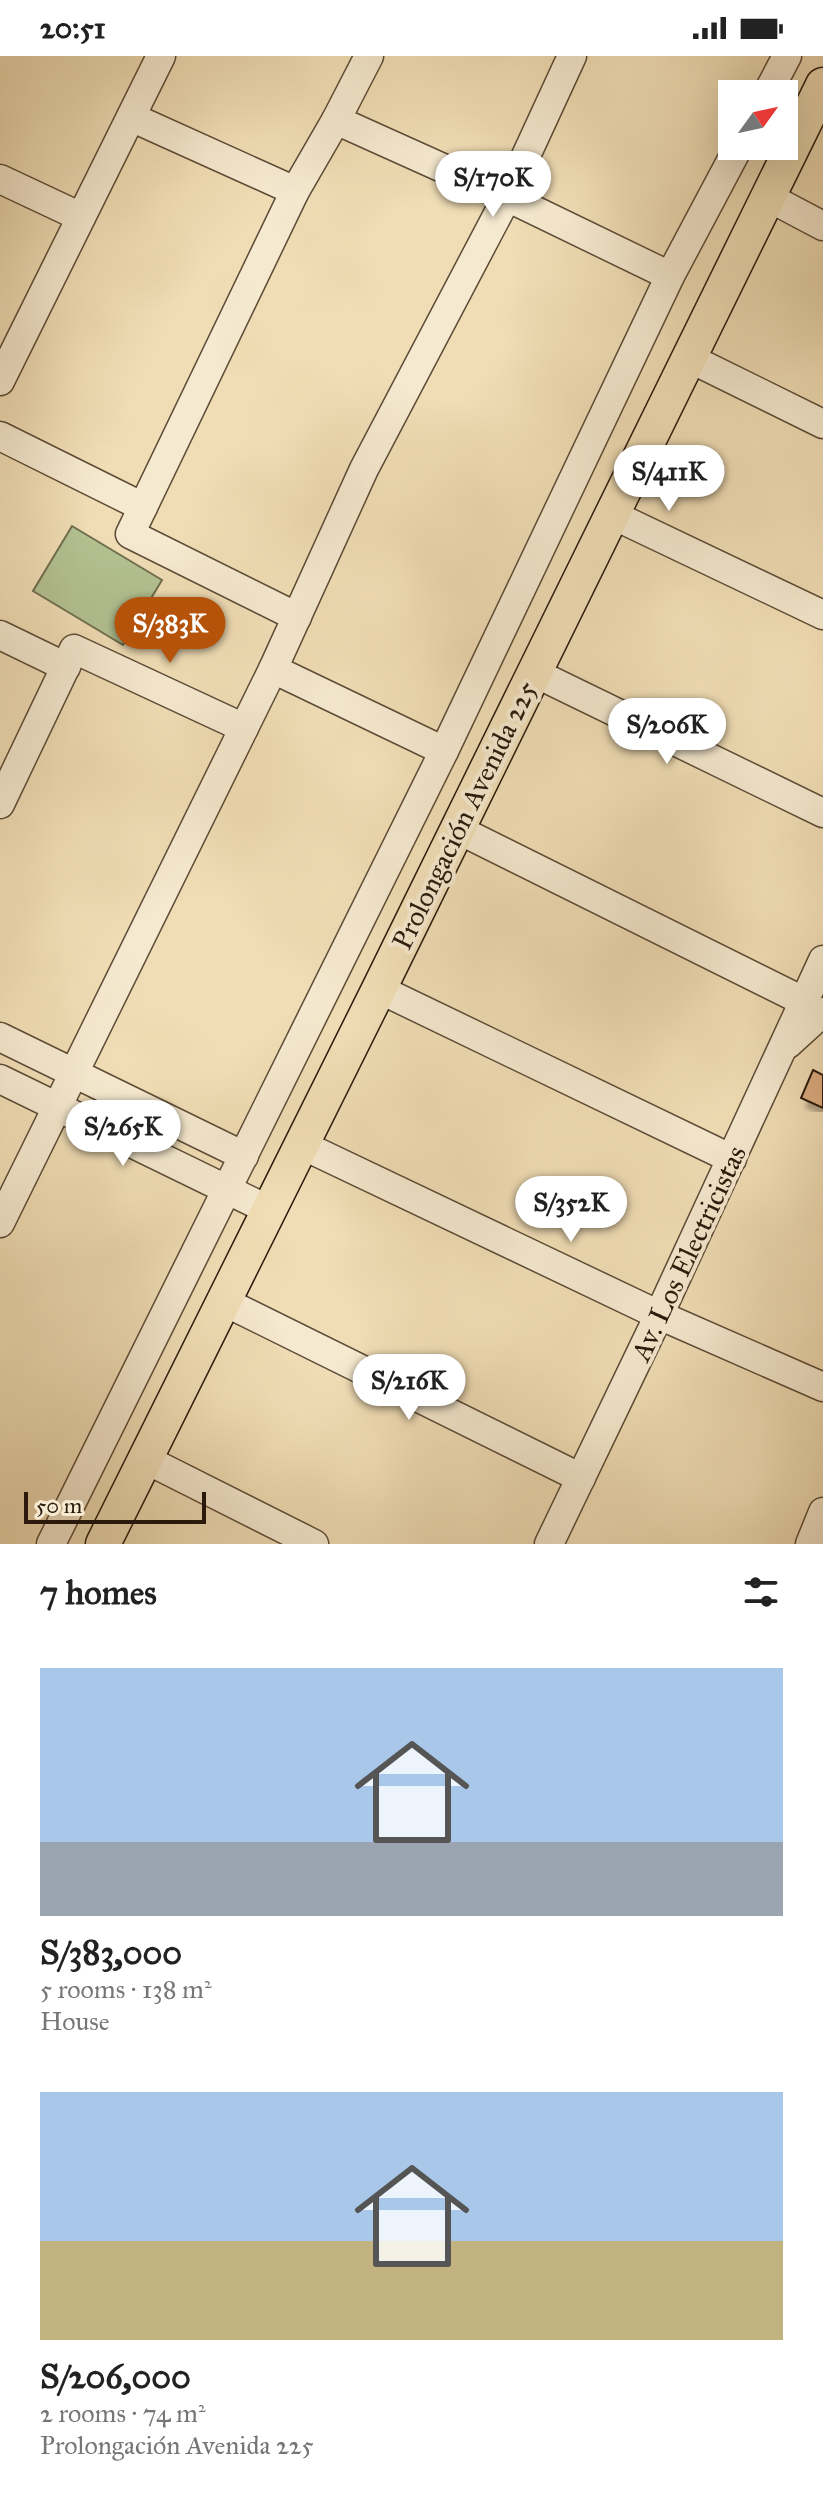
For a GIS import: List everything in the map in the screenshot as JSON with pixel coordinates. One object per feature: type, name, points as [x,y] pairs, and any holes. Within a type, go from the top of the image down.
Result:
[{"type":"main road","name":"Prolongación Avenida 225","points":[[103,1544],[823,85]]},
{"type":"street","points":[[0,381],[161,56]]},
{"type":"street","points":[[297,617],[130,534],[295,191],[369,56]]},
{"type":"street","points":[[0,1223],[273,669],[364,469],[507,197],[572,56]]},
{"type":"street","points":[[774,80],[787,56]]},
{"type":"street","points":[[131,117],[295,191]]},
{"type":"street","points":[[336,120],[507,197],[670,276]]},
{"type":"street","name":"Prolongación Avenida 225","points":[[51,1544],[444,751],[670,276],[732,160]]},
{"type":"street","points":[[0,179],[81,217]]},
{"type":"street","points":[[768,197],[823,226]]},
{"type":"street","points":[[689,358],[823,424]]},
{"type":"street","points":[[0,436],[143,507]]},
{"type":"street","points":[[611,514],[823,615]]},
{"type":"street","points":[[0,635],[66,667]]},
{"type":"street","points":[[0,804],[74,649],[244,728]]},
{"type":"street","points":[[273,669],[444,751]]},
{"type":"street","points":[[533,672],[823,813]]},
{"type":"street","points":[[457,829],[813,1007]]},
{"type":"street","name":"Av. Los Electricistas","points":[[549,1544],[781,1050],[813,1007],[823,960]]},
{"type":"street","points":[[379,989],[732,1159]]},
{"type":"street","points":[[0,1037],[244,1156]]},
{"type":"street","points":[[0,1079],[269,1210]]},
{"type":"street","points":[[300,1144],[659,1315],[823,1387]]},
{"type":"street","points":[[223,1301],[581,1478]]},
{"type":"street","points":[[145,1459],[314,1544]]},
{"type":"street","points":[[810,1544],[823,1512]]},
{"type":"green space","points":[[72,526],[162,580],[123,645],[33,591]]},
{"type":"building","points":[[813,1070],[823,1075],[823,1108],[801,1098]]}]
